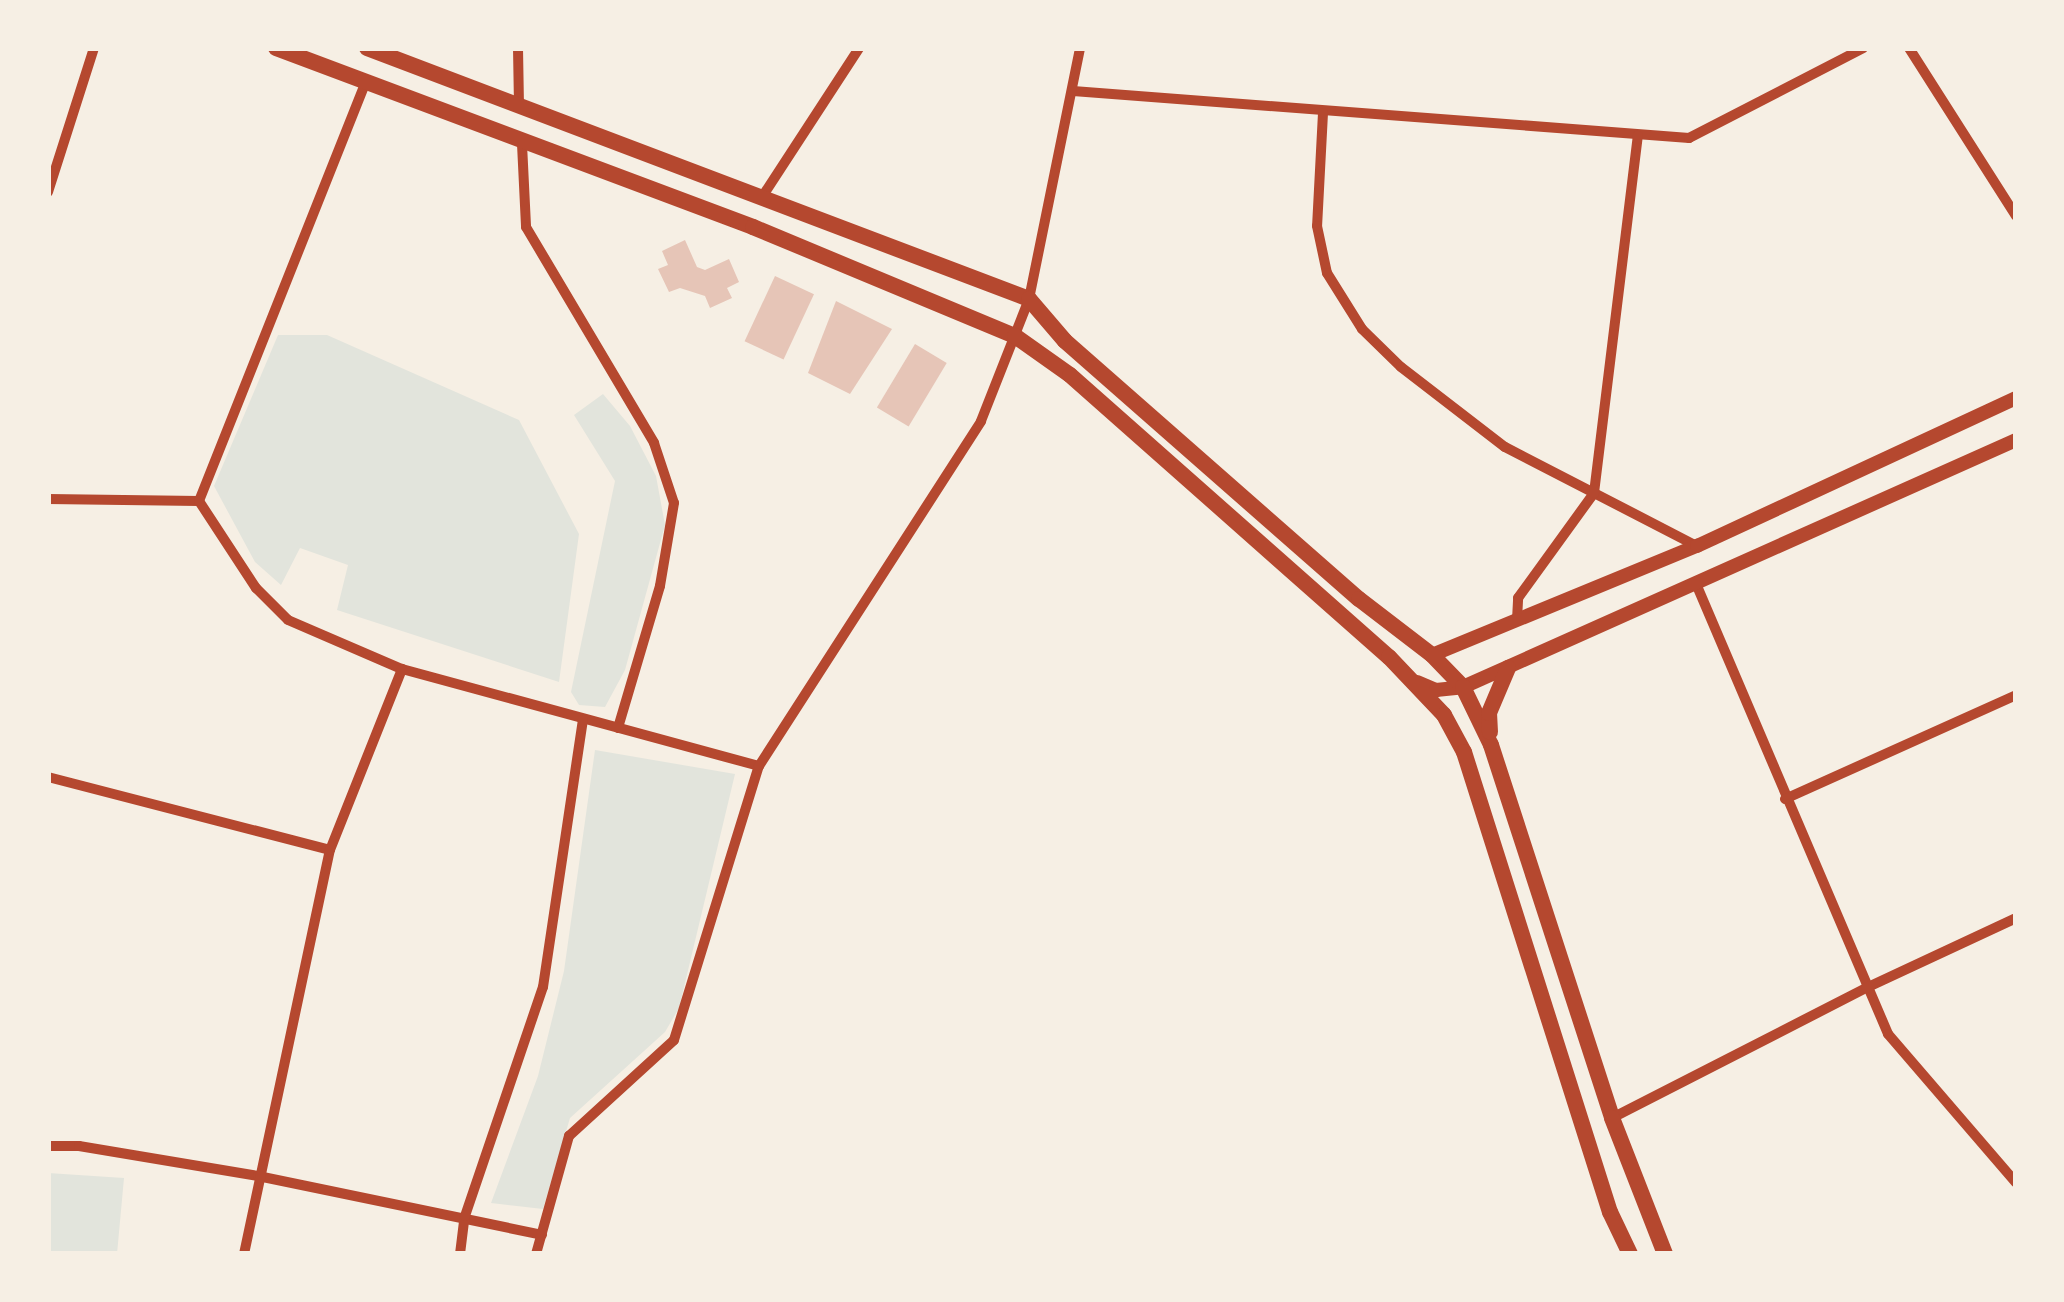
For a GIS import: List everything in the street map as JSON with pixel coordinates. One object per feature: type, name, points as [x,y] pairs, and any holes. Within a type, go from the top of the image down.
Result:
[{"type":"main road","points":[[276,48],[753,227],[1016,336],[1070,375],[1412,680],[1444,716],[1464,752],[1610,1212],[1630,1254]]},
{"type":"main road","points":[[374,49],[1030,299],[1082,356],[1432,655],[1463,687],[1491,745],[1612,1118],[1665,1254]]},
{"type":"main road","points":[[1432,655],[1696,546],[2016,398]]},
{"type":"main road","points":[[1412,680],[1436,690],[1463,687],[2016,440]]},
{"type":"main road","points":[[1491,745],[1489,713],[1508,668]]},
{"type":"street","points":[[48,192],[94,48]]},
{"type":"street","points":[[518,48],[519,106]]},
{"type":"street","points":[[764,194],[860,48]]},
{"type":"street","points":[[536,1254],[569,1136],[674,1040],[759,766],[980,421],[1030,299],[1080,48]]},
{"type":"street","points":[[1072,91],[1689,138],[1863,48]]},
{"type":"street","points":[[1909,48],[2016,216]]},
{"type":"street","points":[[199,501],[365,82]]},
{"type":"street","points":[[1324,112],[1317,226],[1327,273],[1362,329],[1401,367],[1505,447],[1696,546]]},
{"type":"street","points":[[1517,620],[1518,598],[1594,493],[1638,136]]},
{"type":"street","points":[[522,144],[526,227],[655,443],[674,502],[660,586],[618,728]]},
{"type":"street","points":[[48,499],[199,501]]},
{"type":"street","points":[[199,501],[256,588],[288,620],[402,669],[759,766]]},
{"type":"street","points":[[1696,586],[1888,1034],[2016,1183]]},
{"type":"street","points":[[244,1254],[330,850],[402,669]]},
{"type":"street","points":[[1785,799],[2016,695]]},
{"type":"street","points":[[460,1254],[465,1216],[543,987],[583,720]]},
{"type":"street","points":[[48,777],[330,850]]},
{"type":"street","points":[[1612,1118],[1866,988],[2016,918]]},
{"type":"street","points":[[48,1146],[79,1146],[258,1176],[542,1234]]},
{"type":"shaded area","points":[[278,335],[327,335],[519,420],[579,534],[559,682],[337,610],[348,565],[300,548],[281,585],[255,562],[214,486]]},
{"type":"shaded area","points":[[603,394],[630,426],[656,476],[665,525],[625,670],[605,707],[579,705],[571,692],[615,481],[574,415]]},
{"type":"shaded area","points":[[595,750],[735,774],[679,1008],[665,1032],[570,1118],[543,1209],[491,1203],[538,1076],[564,971]]},
{"type":"shaded area","points":[[48,1173],[124,1178],[117,1254],[48,1254]]},
{"type":"building","points":[[685,240],[697,267],[705,270],[729,259],[739,282],[727,288],[732,298],[710,308],[705,296],[680,288],[669,292],[658,269],[668,265],[662,251]]},
{"type":"building","points":[[775,276],[814,294],[784,359],[745,341]]},
{"type":"building","points":[[836,301],[892,329],[850,394],[808,373]]},
{"type":"building","points":[[915,344],[947,363],[909,426],[877,407]]}]
